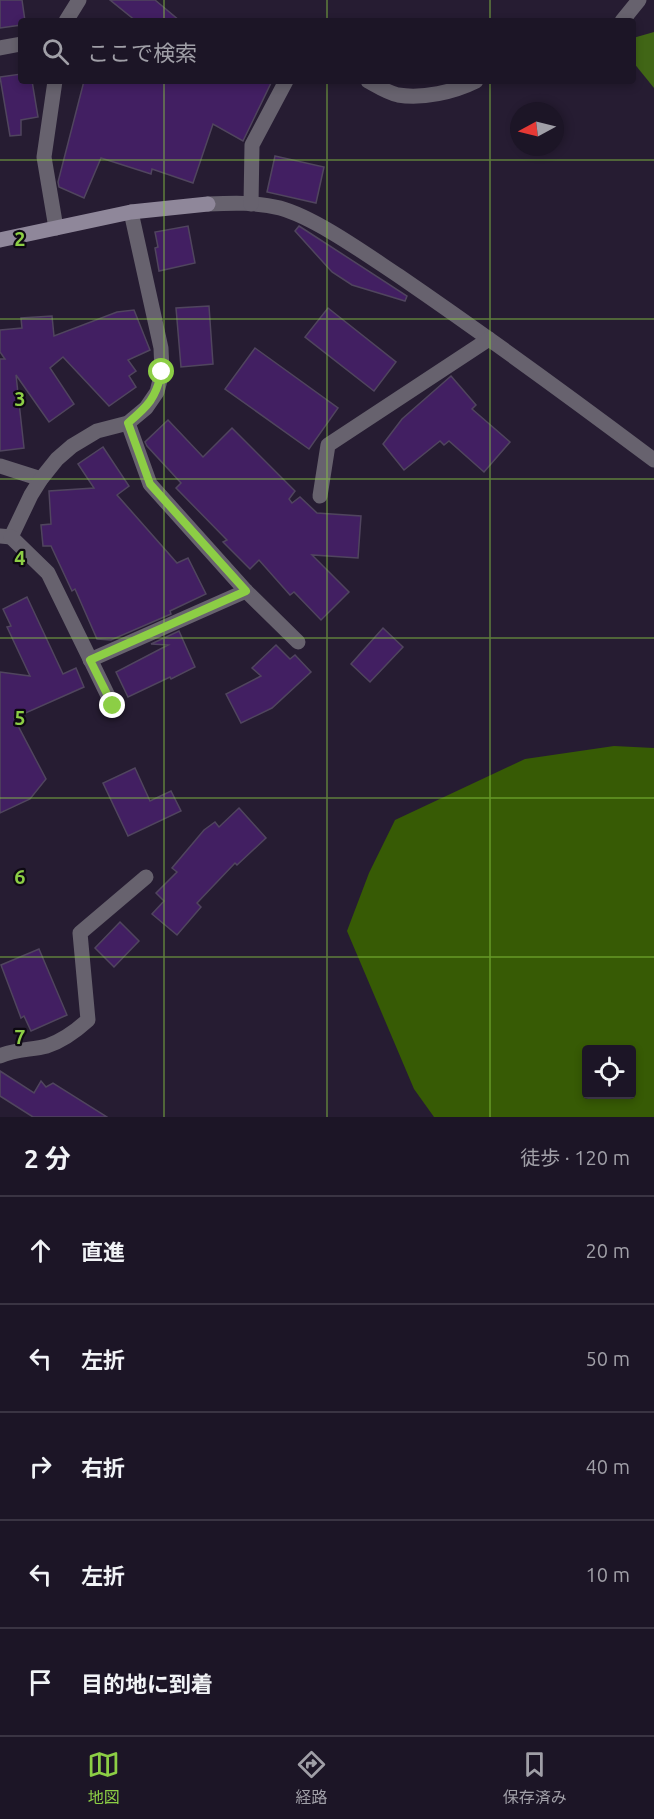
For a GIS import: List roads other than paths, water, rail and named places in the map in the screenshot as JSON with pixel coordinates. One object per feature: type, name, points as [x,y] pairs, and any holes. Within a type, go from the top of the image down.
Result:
[{"type":"street","points":[[68,18],[79,0]]},
{"type":"street","points":[[624,18],[639,0]]},
{"type":"street","points":[[0,48],[18,45]]},
{"type":"street","points":[[55,84],[44,157],[56,228]]},
{"type":"street","points":[[251,204],[252,145],[284,84]]},
{"type":"street","points":[[374,84],[398,95],[435,95],[470,84]]},
{"type":"street","points":[[0,240],[130,212],[208,204],[251,204],[279,208],[321,227],[371,258],[489,339],[654,460]]},
{"type":"street","points":[[113,706],[48,573],[6,537],[41,479],[57,459],[72,446],[97,431],[128,423],[146,408],[157,392],[162,372],[161,348],[130,212]]},
{"type":"street","points":[[320,496],[328,445],[489,339]]},
{"type":"street","points":[[128,423],[150,484],[246,591],[298,642]]},
{"type":"street","points":[[0,466],[41,479]]},
{"type":"street","points":[[90,660],[246,591]]},
{"type":"street","points":[[0,1056],[48,1045],[77,1030],[88,1020],[80,933],[146,877]]}]
